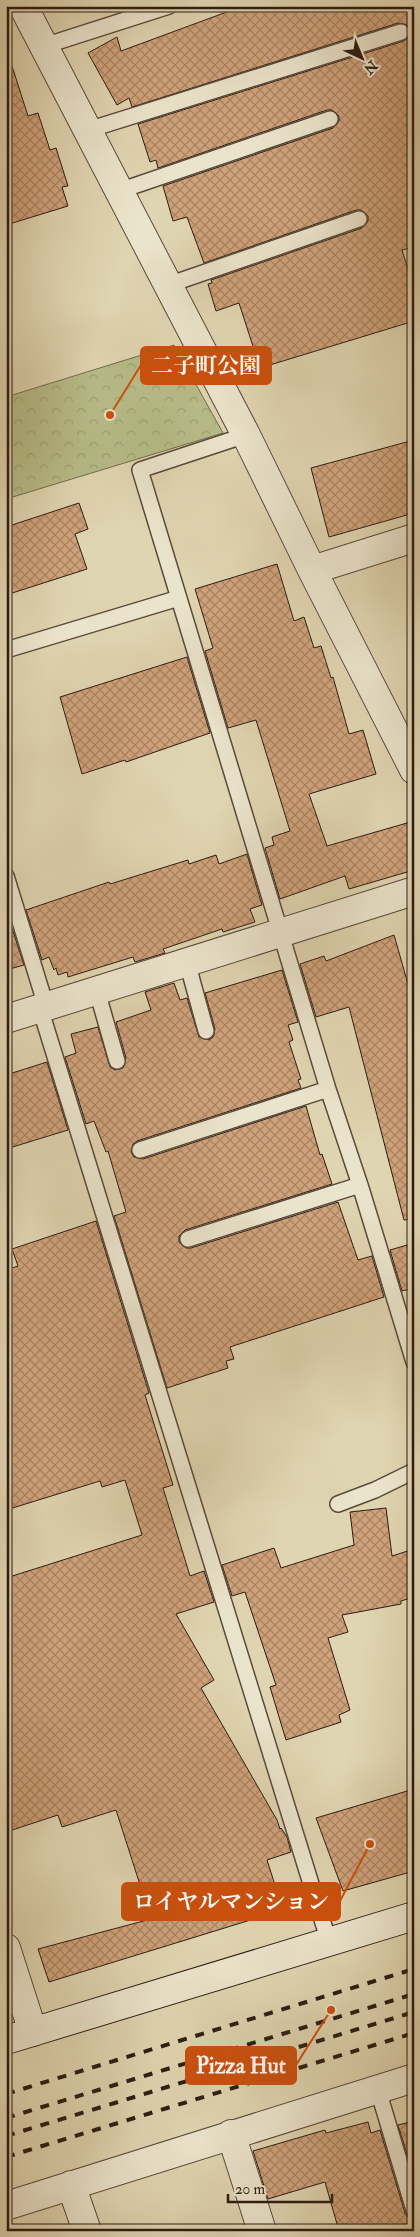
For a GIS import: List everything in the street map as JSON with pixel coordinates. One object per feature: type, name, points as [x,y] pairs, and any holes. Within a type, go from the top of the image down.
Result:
[{"type":"street","points":[[23,6],[246,436],[414,770]]},
{"type":"street","points":[[312,570],[414,538]]},
{"type":"street","points":[[6,1018],[281,934],[414,891]]},
{"type":"street","points":[[6,2040],[414,1916]]},
{"type":"street","points":[[6,1948],[33,2032]]},
{"type":"street","points":[[6,2206],[414,2078]]},
{"type":"street","points":[[231,2134],[262,2231]]},
{"type":"street","points":[[71,2185],[87,2231]]},
{"type":"lane","points":[[44,46],[169,6]]},
{"type":"lane","points":[[88,130],[401,32]]},
{"type":"lane","points":[[119,191],[330,119]]},
{"type":"lane","points":[[168,285],[359,219]]},
{"type":"lane","points":[[246,436],[140,470],[328,1089],[360,1185],[414,1362]]},
{"type":"lane","points":[[6,650],[179,598]]},
{"type":"lane","points":[[6,876],[43,1007],[329,1942]]},
{"type":"lane","points":[[187,962],[206,1030]]},
{"type":"lane","points":[[97,990],[117,1060]]},
{"type":"lane","points":[[140,1150],[328,1089]]},
{"type":"lane","points":[[188,1239],[360,1185]]},
{"type":"lane","points":[[338,1504],[375,1490],[414,1471]]},
{"type":"lane","points":[[378,2090],[414,2210]]},
{"type":"green space","points":[[174,345],[223,433],[6,499],[6,397]]},
{"type":"building","points":[[243,6],[414,6],[414,247],[402,250],[414,288],[414,321],[260,368],[239,303],[216,311],[208,284],[212,283],[211,280],[362,228],[368,221],[368,216],[361,210],[356,210],[204,263],[187,217],[173,221],[163,186],[333,128],[339,121],[339,116],[332,110],[327,110],[158,168],[156,160],[150,162],[138,124],[404,41],[408,38],[410,30],[407,25],[398,23],[132,107],[129,98],[117,105],[88,53],[117,37],[121,51]]},
{"type":"building","points":[[12,66],[28,116],[38,113],[50,150],[56,148],[68,186],[62,187],[68,206],[6,225],[6,67]]},
{"type":"building","points":[[414,440],[414,513],[329,537],[311,468]]},
{"type":"building","points":[[79,503],[88,529],[75,534],[87,569],[6,595],[6,527]]},
{"type":"building","points":[[277,564],[294,621],[304,617],[314,648],[321,646],[331,678],[333,677],[349,734],[363,730],[376,774],[309,794],[327,846],[414,821],[414,870],[349,889],[345,876],[280,899],[265,848],[274,845],[272,837],[290,831],[256,720],[228,728],[205,651],[213,648],[195,589]]},
{"type":"building","points":[[187,657],[210,733],[126,762],[125,760],[82,774],[60,697]]},
{"type":"building","points":[[247,854],[262,905],[250,909],[255,922],[223,932],[222,929],[163,949],[165,953],[135,962],[133,957],[68,977],[67,972],[58,975],[49,957],[42,960],[26,910],[109,882],[110,884],[188,860],[189,864],[216,855],[219,864]]},
{"type":"building","points":[[8,916],[24,965],[6,970],[6,917]]},
{"type":"building","points":[[394,935],[414,1005],[414,1219],[404,1220],[349,1007],[316,1017],[300,964],[324,956],[326,961]]},
{"type":"building","points":[[282,970],[298,1022],[288,1025],[293,1040],[289,1042],[301,1079],[298,1080],[301,1088],[137,1141],[133,1144],[131,1152],[134,1157],[143,1159],[306,1106],[320,1155],[322,1154],[332,1184],[185,1230],[179,1236],[179,1242],[186,1248],[191,1248],[338,1202],[358,1260],[372,1256],[384,1297],[230,1347],[234,1359],[226,1361],[228,1368],[167,1388],[114,1216],[126,1212],[108,1151],[106,1152],[94,1121],[86,1124],[65,1057],[76,1053],[71,1034],[98,1027],[110,1067],[115,1070],[123,1068],[126,1058],[116,1022],[151,1010],[145,992],[174,983],[180,1000],[187,998],[199,1037],[209,1040],[213,1037],[215,1029],[205,993]]},
{"type":"building","points":[[47,1062],[68,1130],[6,1149],[6,1075]]},
{"type":"building","points":[[96,1221],[149,1393],[145,1395],[173,1485],[163,1488],[190,1576],[204,1571],[214,1602],[176,1614],[214,1680],[201,1688],[277,1820],[280,1829],[287,1837],[291,1852],[267,1860],[283,1910],[49,1982],[38,1949],[151,1919],[116,1810],[62,1827],[58,1815],[6,1832],[6,1578],[142,1535],[125,1480],[102,1487],[100,1481],[6,1510],[6,1270],[18,1266],[12,1249]]},
{"type":"building","points":[[414,1243],[414,1288],[402,1291],[390,1250]]},
{"type":"building","points":[[386,1508],[392,1556],[414,1549],[414,1597],[401,1601],[401,1604],[342,1615],[348,1632],[328,1638],[350,1710],[339,1715],[341,1722],[286,1740],[270,1687],[276,1685],[245,1592],[232,1596],[222,1565],[274,1548],[281,1568],[354,1545],[350,1512]]},
{"type":"building","points":[[414,1789],[414,1871],[343,1891],[316,1818]]},
{"type":"building","points":[[414,2121],[414,2177],[398,2125]]},
{"type":"building","points":[[368,2122],[371,2133],[380,2130],[405,2213],[408,2217],[414,2219],[414,2231],[339,2231],[325,2182],[268,2199],[253,2151],[325,2130],[326,2133]]},
{"type":"railway","points":[[6,2094],[414,1969]]},
{"type":"railway","points":[[6,2118],[414,1994]]},
{"type":"railway","points":[[6,2136],[414,2012]]},
{"type":"railway","points":[[6,2157],[414,2033]]},
{"type":"place","name":"二子町公園","points":[[110,415]]},
{"type":"place","name":"ロイヤルマンション","points":[[370,1844]]},
{"type":"place","name":"Pizza Hut","points":[[331,2010]]}]
